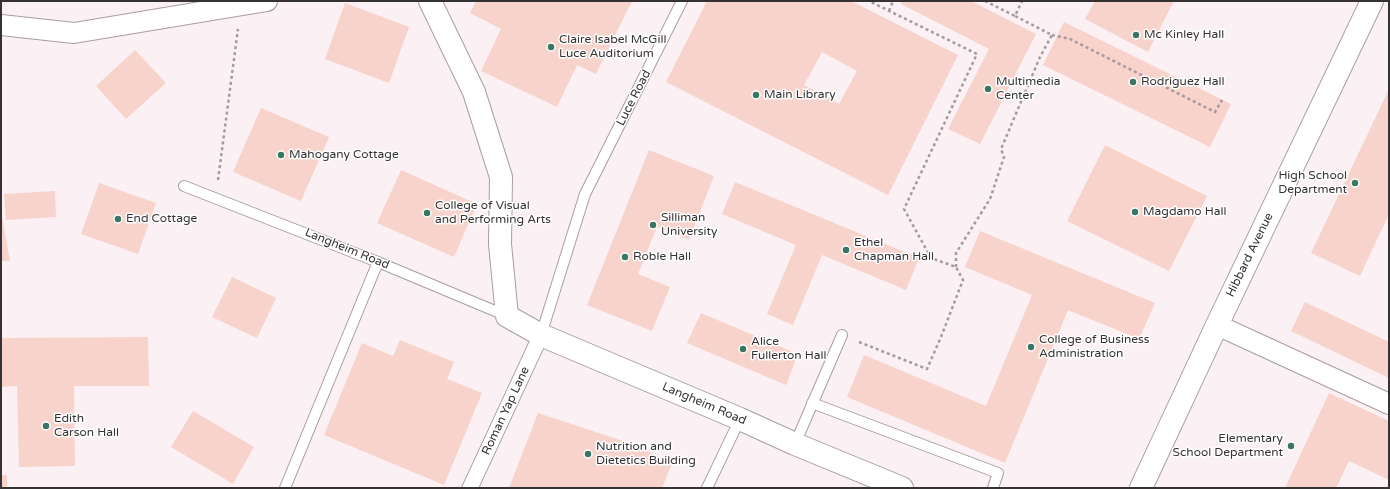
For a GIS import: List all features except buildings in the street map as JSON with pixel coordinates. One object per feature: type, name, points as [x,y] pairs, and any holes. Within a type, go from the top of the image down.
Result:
[{"type":"street","points":[[1,25],[74,33],[267,1]]},
{"type":"street","points":[[430,1],[474,92],[501,177],[500,244],[508,316]]},
{"type":"street","name":"Hibbard Avenue","points":[[1142,488],[1217,325],[1372,1]]},
{"type":"street","name":"Langheim Road","points":[[508,316],[541,335],[740,419],[795,444],[902,488]]},
{"type":"street","points":[[1217,325],[1389,404]]},
{"type":"street","name":"Roman Yap Lane","points":[[470,488],[541,335]]},
{"type":"lane","name":"Luce Road","points":[[541,335],[585,194],[682,1]]},
{"type":"lane","name":"Langheim Road","points":[[184,186],[378,262],[508,316]]},
{"type":"lane","points":[[284,488],[378,262]]},
{"type":"lane","points":[[795,444],[842,335]]},
{"type":"lane","points":[[812,403],[998,474],[993,488]]},
{"type":"lane","points":[[708,488],[740,419]]},
{"type":"path","points":[[869,1],[977,54],[904,209],[931,258],[956,267]]},
{"type":"path","points":[[889,11],[893,1]]},
{"type":"path","points":[[985,1],[1052,35],[1070,39],[1215,112],[1222,100]]},
{"type":"path","points":[[1015,16],[1022,1]]},
{"type":"path","points":[[216,198],[240,6]]},
{"type":"path","points":[[842,335],[927,369],[963,280],[956,267],[956,253],[990,199],[1004,157],[1001,149],[1040,57],[1052,35]]},
{"type":"place","name":"Mc Kinley Hall","points":[[1136,35]]},
{"type":"place","name":"Claire Isabel McGill Luce Auditorium","points":[[551,47]]},
{"type":"place","name":"Rodriguez Hall","points":[[1133,82]]},
{"type":"place","name":"Multimedia Center","points":[[988,89]]},
{"type":"place","name":"Main Library","points":[[756,95]]},
{"type":"place","name":"Mahogany Cottage","points":[[281,155]]},
{"type":"place","name":"High School Department","points":[[1355,183]]},
{"type":"place","name":"Magdamo Hall","points":[[1135,212]]},
{"type":"place","name":"College of Visual and Performing Arts","points":[[427,213]]},
{"type":"place","name":"End Cottage","points":[[118,219]]},
{"type":"place","name":"Silliman University","points":[[653,225]]},
{"type":"place","name":"Ethel Chapman Hall","points":[[846,250]]},
{"type":"place","name":"Roble Hall","points":[[625,257]]},
{"type":"place","name":"College of Business Administration","points":[[1031,347]]},
{"type":"place","name":"Alice Fullerton Hall","points":[[743,349]]},
{"type":"place","name":"Edith Carson Hall","points":[[46,426]]},
{"type":"place","name":"Elementary School Department","points":[[1291,446]]},
{"type":"place","name":"Nutrition and Dietetics Building","points":[[588,454]]}]
